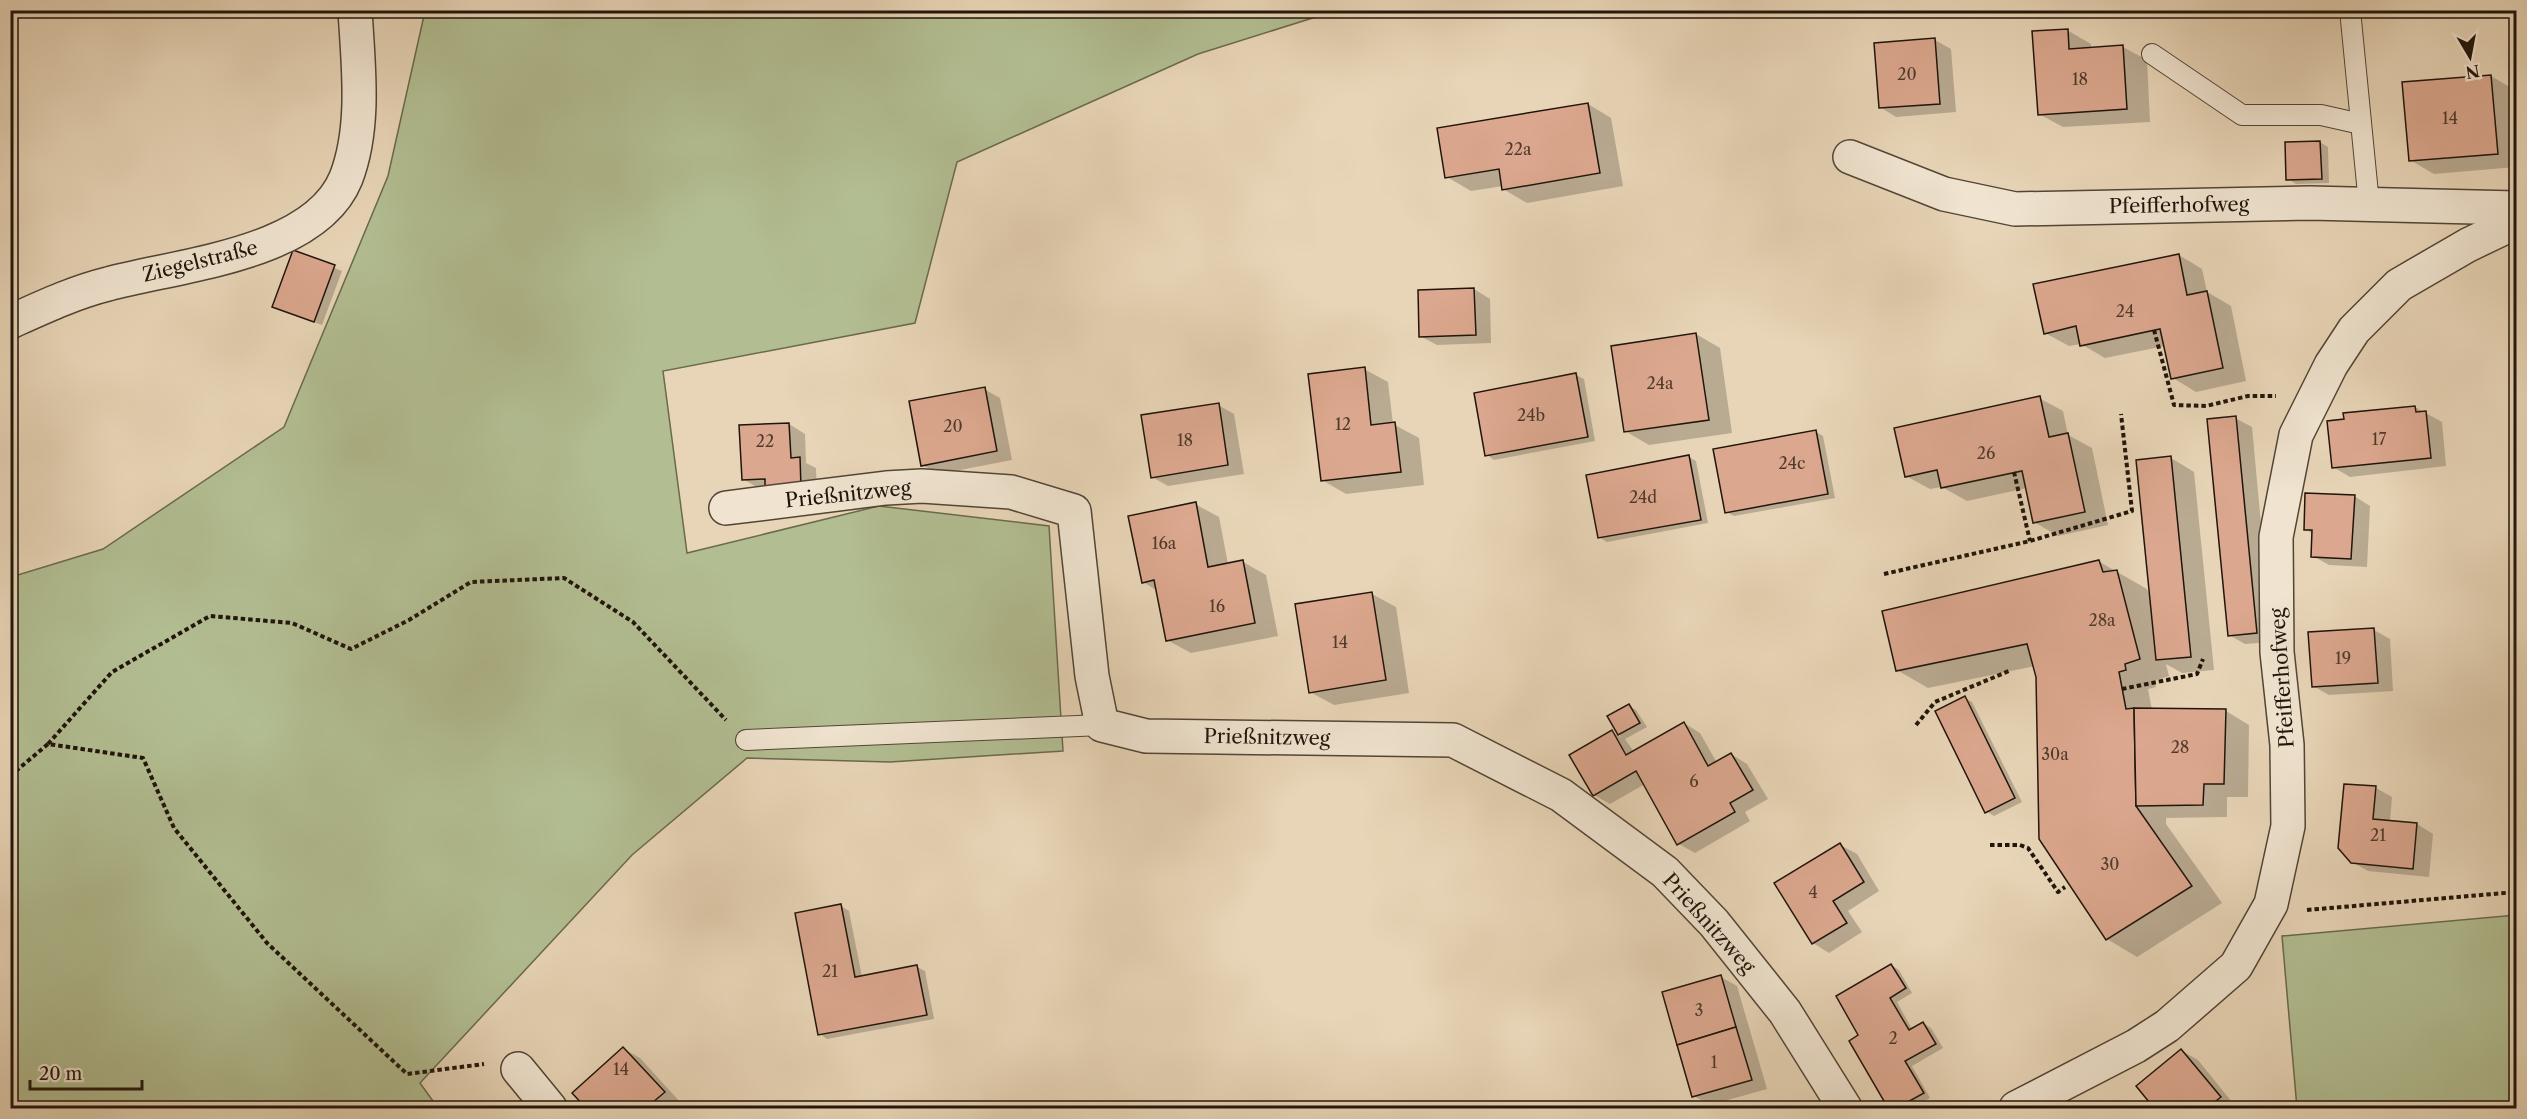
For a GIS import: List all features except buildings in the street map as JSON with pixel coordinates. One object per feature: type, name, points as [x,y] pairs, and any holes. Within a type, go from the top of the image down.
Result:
[{"type":"street","name":"Ziegelstraße","points":[[10,322],[105,285],[242,255],[288,235],[323,210],[345,180],[354,146],[359,84],[355,10]]},
{"type":"street","name":"Pfeifferhofweg","points":[[1850,157],[1944,194],[2016,209],[2368,204],[2517,208]]},
{"type":"street","name":"Pfeifferhofweg","points":[[2016,1108],[2136,1046],[2166,1026],[2236,966],[2271,904],[2288,826],[2287,745],[2277,652],[2276,537],[2296,435],[2331,365],[2354,330],[2399,285],[2468,245],[2517,222]]},
{"type":"street","name":"Prießnitzweg","points":[[726,508],[886,488],[922,486],[1011,492],[1074,511],[1092,676],[1102,725],[1146,736],[1453,740],[1551,790],[1665,872],[1714,923],[1785,1012],[1845,1108]]},
{"type":"street","points":[[518,1069],[550,1108]]},
{"type":"lane","points":[[2350,10],[2368,204]]},
{"type":"lane","points":[[2152,54],[2242,115],[2321,115],[2361,124]]},
{"type":"lane","points":[[746,740],[1102,725]]},
{"type":"path","points":[[2154,330],[2174,405],[2206,406],[2248,396],[2285,396],[2312,403]]},
{"type":"path","points":[[1884,574],[2030,541],[2132,511],[2121,414]]},
{"type":"path","points":[[2014,472],[2030,541]]},
{"type":"path","points":[[10,776],[48,744],[112,672],[210,616],[292,623],[351,648],[409,620],[471,582],[564,578],[633,622],[746,740]]},
{"type":"path","points":[[2122,689],[2197,674],[2203,659]]},
{"type":"path","points":[[1916,725],[1935,702],[2009,670]]},
{"type":"path","points":[[48,744],[143,759],[174,828],[267,943],[407,1074],[491,1063],[518,1069]]},
{"type":"path","points":[[1990,845],[2020,845],[2028,848],[2058,892],[2065,887]]},
{"type":"path","points":[[2265,914],[2517,892]]},
{"type":"green space","points":[[425,11],[1335,11],[1198,54],[957,162],[915,323],[663,371],[687,553],[879,506],[1049,526],[1063,751],[890,762],[747,758],[632,855],[420,1083],[438,1108],[11,1108],[11,577],[103,549],[284,427],[388,176]]},
{"type":"green space","points":[[2516,915],[2516,1108],[2297,1108],[2282,936]]}]
